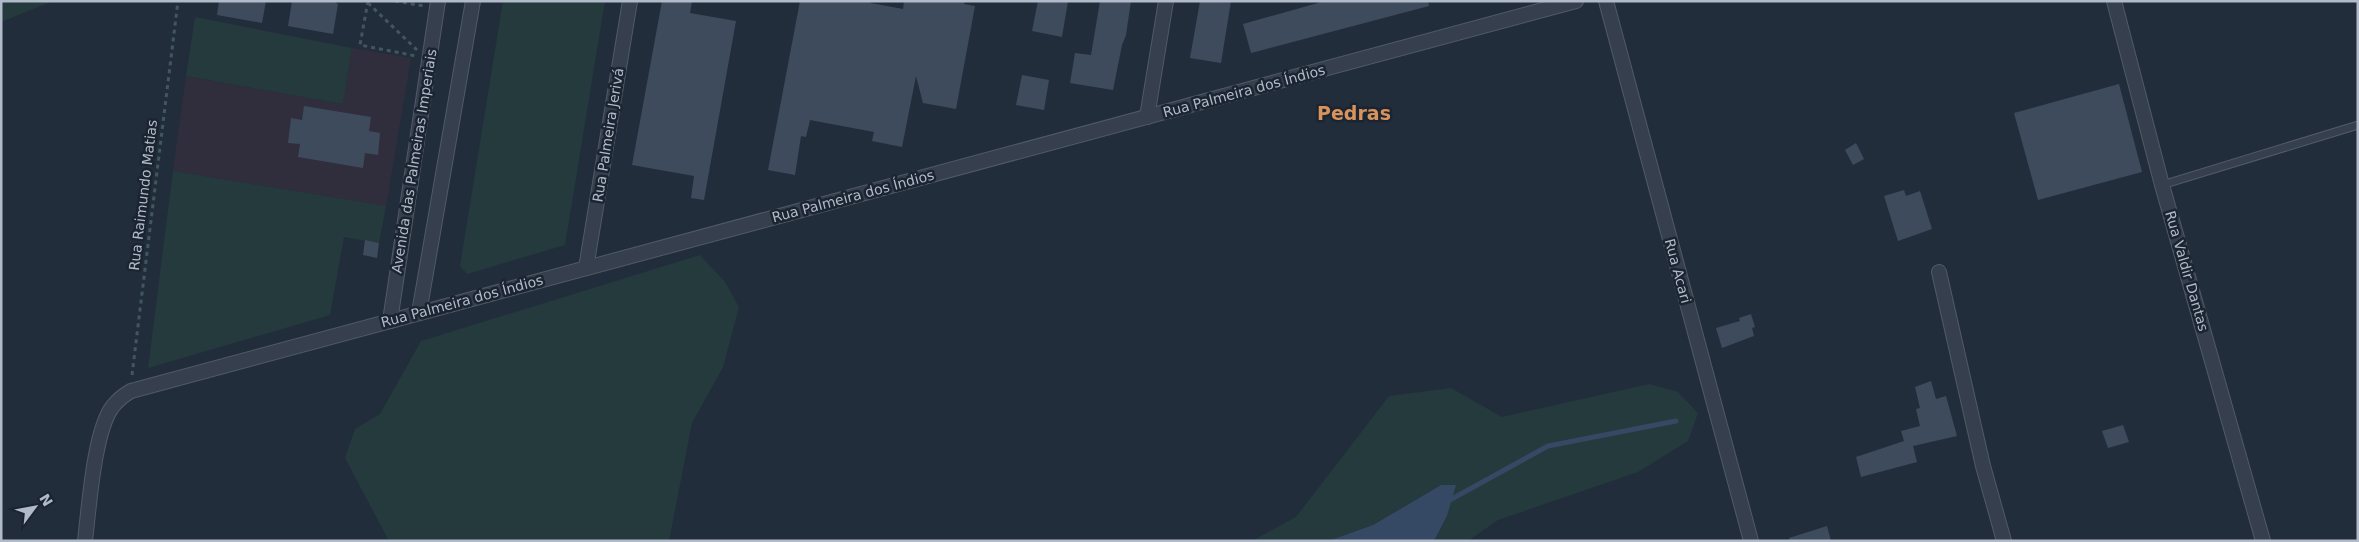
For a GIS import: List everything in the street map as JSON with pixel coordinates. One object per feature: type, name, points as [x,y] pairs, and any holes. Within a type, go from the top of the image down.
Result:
[{"type":"street","points":[[419,313],[473,1]]},
{"type":"street","name":"Rua Palmeira Jerivá","points":[[586,268],[630,1]]},
{"type":"street","points":[[1147,117],[1166,1]]},
{"type":"street","name":"Rua Palmeira dos Índios","points":[[130,391],[1576,1]]},
{"type":"street","name":"Rua Acari","points":[[1606,1],[1751,541]]},
{"type":"street","name":"Rua Valdir Dantas","points":[[2114,1],[2162,185],[2262,541]]},
{"type":"street","name":"Avenida das Palmeiras Imperiais","points":[[390,321],[431,4]]},
{"type":"street","points":[[1940,272],[1984,466],[2004,541]]},
{"type":"street","points":[[85,541],[97,454],[103,428],[112,407],[130,391]]},
{"type":"lane","points":[[2162,185],[2358,125]]},
{"type":"path","name":"Rua Raimundo Matias","points":[[130,391],[178,1]]},
{"type":"path","points":[[395,1],[431,4]]},
{"type":"path","points":[[368,2],[417,50]]},
{"type":"path","points":[[368,2],[360,45],[416,56]]},
{"type":"shaded area","points":[[352,48],[411,58],[386,206],[173,171],[186,76],[343,104]]},
{"type":"green space","points":[[1,1],[53,1],[1,22]]},
{"type":"green space","points":[[503,1],[605,1],[565,245],[467,274],[460,266]]},
{"type":"green space","points":[[195,17],[352,48],[343,104],[186,76]]},
{"type":"green space","points":[[173,171],[386,206],[379,243],[344,237],[330,315],[148,368]]},
{"type":"green space","points":[[700,255],[725,282],[739,307],[723,367],[692,423],[669,541],[389,541],[345,458],[355,429],[380,414],[421,341]]},
{"type":"green space","points":[[1649,384],[1678,392],[1698,413],[1688,441],[1638,472],[1498,520],[1468,541],[1434,541],[1447,516],[1441,485],[1373,525],[1328,541],[1252,541],[1296,517],[1389,396],[1451,388],[1502,417]]},
{"type":"water","points":[[1441,485],[1456,485],[1447,516],[1434,541],[1328,541],[1373,525]]},
{"type":"building","points":[[219,1],[266,1],[262,23],[217,15]]},
{"type":"building","points":[[292,1],[333,1],[338,4],[333,34],[288,26]]},
{"type":"building","points":[[662,1],[692,1],[690,13],[736,21],[704,200],[691,198],[694,176],[632,165]]},
{"type":"building","points":[[800,1],[871,1],[871,3],[903,9],[904,1],[965,1],[964,4],[975,6],[956,109],[923,103],[916,76],[902,147],[872,141],[874,132],[810,120],[806,137],[801,136],[795,175],[768,170]]},
{"type":"building","points":[[1038,1],[1068,1],[1062,37],[1032,31]]},
{"type":"building","points":[[1100,1],[1131,1],[1126,35],[1122,45],[1113,90],[1070,83],[1075,53],[1091,55]]},
{"type":"building","points":[[1200,1],[1231,1],[1221,63],[1190,58]]},
{"type":"building","points":[[1325,1],[1428,1],[1429,6],[1251,53],[1243,24]]},
{"type":"building","points":[[1022,75],[1049,80],[1044,110],[1016,105]]},
{"type":"building","points":[[2119,84],[2142,172],[2038,200],[2014,113]]},
{"type":"building","points":[[304,106],[371,117],[369,131],[380,133],[378,155],[365,153],[363,168],[298,157],[300,144],[288,143],[291,118],[302,120]]},
{"type":"building","points":[[1856,143],[1864,159],[1853,165],[1845,150]]},
{"type":"building","points":[[1904,190],[1906,196],[1920,191],[1932,229],[1898,241],[1884,196]]},
{"type":"building","points":[[365,240],[379,243],[377,258],[363,255]]},
{"type":"building","points":[[1751,314],[1755,327],[1752,328],[1754,336],[1722,348],[1716,328],[1740,321],[1739,318]]},
{"type":"building","points":[[1931,381],[1936,399],[1946,396],[1957,436],[1913,446],[1917,462],[1861,477],[1856,457],[1904,441],[1901,431],[1920,426],[1916,409],[1920,408],[1915,387]]},
{"type":"building","points":[[2123,425],[2129,442],[2108,448],[2102,431]]},
{"type":"building","points":[[1827,526],[1831,541],[1790,541],[1789,538]]},
{"type":"waterway","points":[[1448,501],[1548,446],[1676,421]]},
{"type":"district","name":"Pedras","points":[[1354,113]]}]
